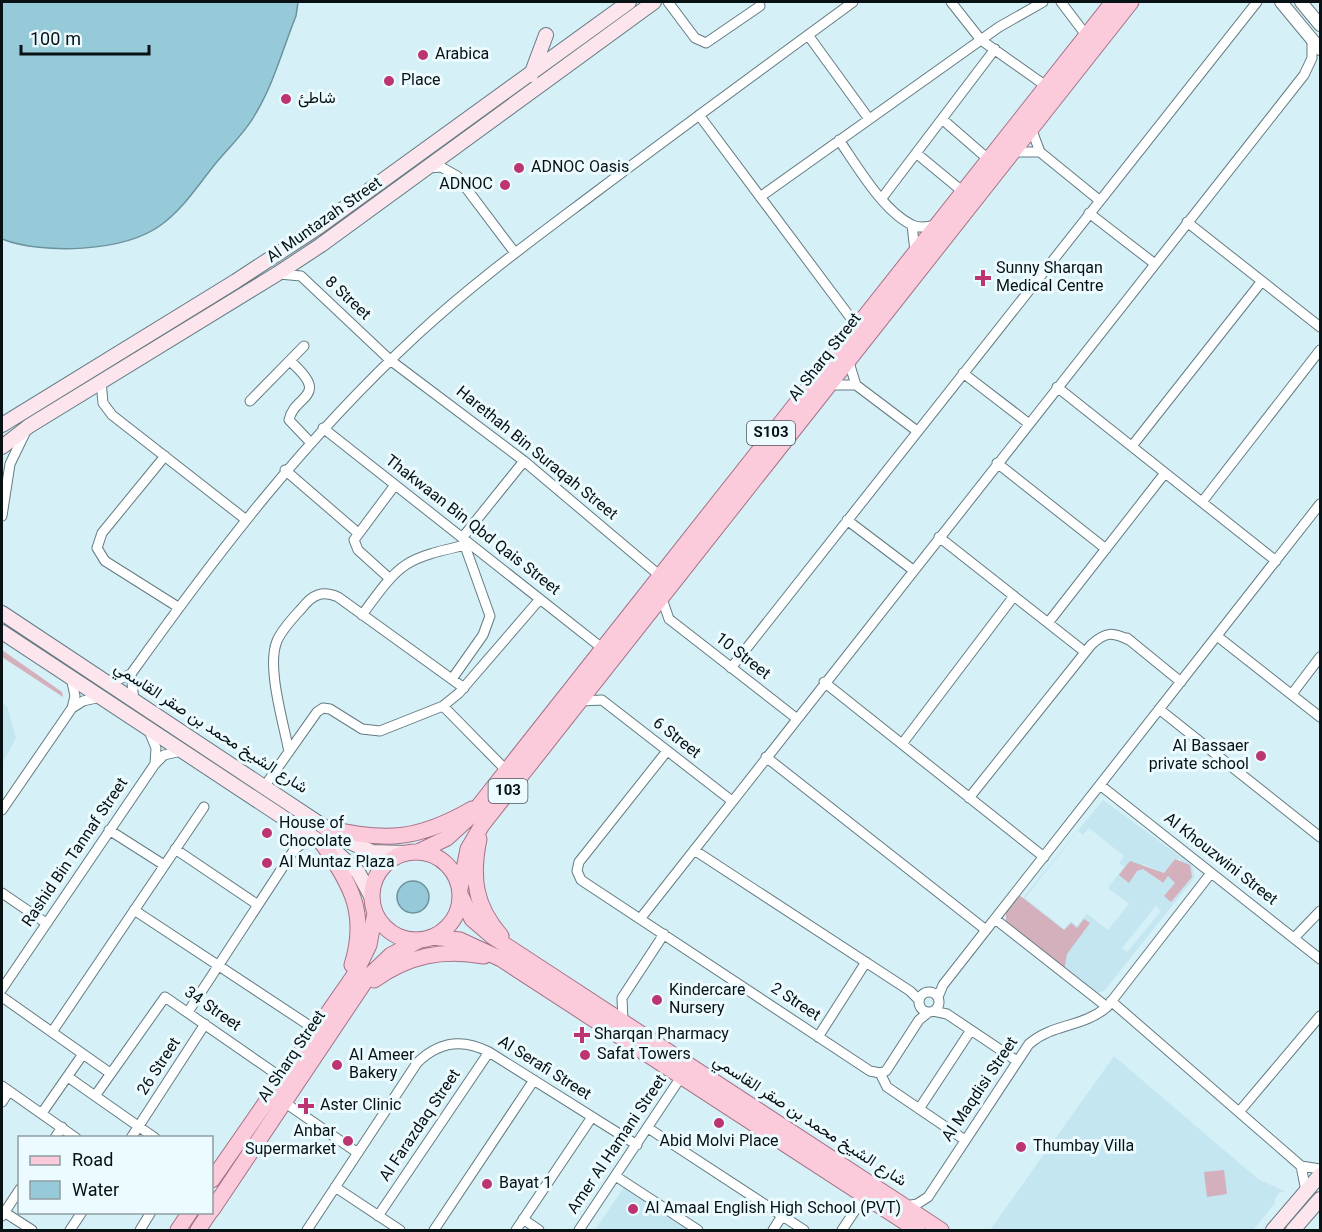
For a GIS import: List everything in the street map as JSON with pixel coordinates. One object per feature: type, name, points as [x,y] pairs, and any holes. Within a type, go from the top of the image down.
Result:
[{"type":"main road","name":"Al Muntazah Street","points":[[2,425],[270,260],[364,196],[629,2]]},
{"type":"main road","name":"Al Muntazah Street","points":[[2,447],[29,426],[277,274],[428,168],[654,2]]},
{"type":"main road","name":"Al Sharq Street","points":[[412,852],[447,838],[459,829],[1113,2]]},
{"type":"main road","name":"Al Sharq Street","points":[[460,892],[468,849],[482,825],[1131,2]]},
{"type":"main road","points":[[531,75],[546,35]]},
{"type":"main road","points":[[1068,81],[1063,78],[1062,72],[1084,37]]},
{"type":"main road","points":[[180,333],[175,329],[177,325],[243,285],[270,260]]},
{"type":"main road","points":[[884,290],[891,289],[894,293],[885,312]]},
{"type":"main road","points":[[639,600],[631,616],[634,622],[641,622]]},
{"type":"main road","name":"شارع الشيخ محمد بن صقر القاسمي","points":[[3,612],[264,787],[322,837],[358,872],[371,896]]},
{"type":"main road","name":"شارع الشيخ محمد بن صقر القاسمي","points":[[2,632],[293,824],[322,837],[372,852],[412,852]]},
{"type":"main road","points":[[322,837],[400,837],[435,828],[479,804]]},
{"type":"main road","points":[[482,825],[476,855],[475,885],[484,914],[506,953]]},
{"type":"main road","points":[[322,837],[348,882],[357,911],[358,942],[353,989]]},
{"type":"main road","points":[[412,852],[430,854],[446,863],[456,878],[460,892],[456,916],[449,925],[425,938],[398,936],[388,930],[375,913],[371,896],[378,873],[385,864],[412,852]]},
{"type":"main road","name":"شارع الشيخ محمد بن صقر القاسمي","points":[[460,892],[465,907],[477,924],[506,953],[681,1077],[864,1197],[929,1228]]},
{"type":"main road","name":"Al Sharq Street","points":[[213,1209],[284,1102],[353,989],[375,913]]},
{"type":"main road","name":"Al Sharq Street","points":[[213,1179],[316,1030],[353,989],[379,965],[405,946],[425,938]]},
{"type":"main road","name":"شارع الشيخ محمد بن صقر القاسمي","points":[[425,938],[460,940],[506,953],[623,1021],[904,1206],[929,1228]]},
{"type":"main road","points":[[353,989],[420,956],[456,952],[506,953]]},
{"type":"main road","points":[[776,1139],[783,1135],[812,1151],[825,1154]]},
{"type":"main road","points":[[1273,1230],[1320,1175]]},
{"type":"main road","points":[[1293,1230],[1320,1198]]},
{"type":"main road","points":[[178,1230],[189,1214]]},
{"type":"street","points":[[668,2],[695,38],[706,43],[760,6]]},
{"type":"street","points":[[103,681],[117,680],[131,674],[244,519],[310,442],[390,360],[450,306],[515,253],[853,2]]},
{"type":"street","points":[[951,2],[981,40],[1046,86]]},
{"type":"street","points":[[760,197],[981,40],[1043,2]]},
{"type":"street","points":[[1061,2],[1084,37]]},
{"type":"street","points":[[731,668],[1257,2]]},
{"type":"street","points":[[640,919],[824,682],[1304,75],[1316,44],[1281,2]]},
{"type":"street","points":[[1295,2],[1318,22]]},
{"type":"street","points":[[1301,2],[1318,22]]},
{"type":"street","points":[[808,35],[869,119]]},
{"type":"street","points":[[882,198],[995,49]]},
{"type":"street","points":[[1304,75],[1320,68]]},
{"type":"street","points":[[699,115],[856,325]]},
{"type":"street","points":[[942,119],[988,159]]},
{"type":"street","points":[[1031,127],[1040,153],[1100,200]]},
{"type":"street","points":[[839,140],[882,198],[912,225],[915,251]]},
{"type":"street","points":[[1011,152],[1040,153]]},
{"type":"street","points":[[916,153],[962,191]]},
{"type":"street","points":[[428,168],[441,167],[457,176],[515,253]]},
{"type":"street","points":[[1089,213],[1155,264]]},
{"type":"street","points":[[1188,222],[1320,327]]},
{"type":"street","points":[[912,225],[935,225]]},
{"type":"street","name":"8 Street","points":[[277,274],[301,276],[390,360]]},
{"type":"street","points":[[1132,446],[1262,281]]},
{"type":"street","points":[[250,401],[304,346]]},
{"type":"street","points":[[1202,502],[1320,350]]},
{"type":"street","points":[[848,358],[856,385]]},
{"type":"street","name":"Harethah Bin Suraqah Street","points":[[390,360],[524,461],[660,575]]},
{"type":"street","points":[[290,361],[305,375],[309,388],[306,398],[289,416],[289,420],[310,442]]},
{"type":"street","points":[[963,373],[1028,423]]},
{"type":"street","points":[[101,381],[101,396],[107,409],[244,519]]},
{"type":"street","points":[[826,386],[841,383],[856,385],[917,431]]},
{"type":"street","points":[[1057,387],[1276,561]]},
{"type":"street","points":[[2,516],[10,464],[29,426]]},
{"type":"street","name":"Thakwaan Bin Qbd Qais Street","points":[[323,428],[602,648]]},
{"type":"street","points":[[165,456],[102,533],[97,548],[105,561],[178,607]]},
{"type":"street","points":[[362,615],[389,578],[410,560],[466,543],[524,461]]},
{"type":"street","points":[[997,463],[1106,549]]},
{"type":"street","points":[[285,470],[358,533]]},
{"type":"street","points":[[1048,623],[1165,473]]},
{"type":"street","points":[[389,578],[356,547],[354,540],[395,485]]},
{"type":"street","points":[[880,1073],[886,1071],[929,1002],[1320,504]]},
{"type":"street","points":[[847,520],[913,570]]},
{"type":"street","points":[[939,537],[1048,623],[1088,648]]},
{"type":"street","points":[[452,680],[483,635],[489,616],[466,543]]},
{"type":"street","points":[[289,752],[273,659],[277,640],[307,601],[318,594],[338,597],[464,688]]},
{"type":"street","points":[[902,744],[1014,596]]},
{"type":"street","points":[[641,622],[655,618],[669,619],[661,597]]},
{"type":"street","points":[[264,787],[317,712],[323,708],[330,709],[362,729],[380,730],[443,706],[464,688],[540,599]]},
{"type":"street","name":"10 Street","points":[[669,619],[796,718]]},
{"type":"street","points":[[969,798],[1088,648],[1103,635],[1110,633],[1131,641],[1181,682]]},
{"type":"street","points":[[1217,636],[1320,717]]},
{"type":"street","points":[[1292,694],[1320,657]]},
{"type":"street","points":[[131,674],[134,701]]},
{"type":"street","points":[[2,810],[72,708],[75,689],[71,677]]},
{"type":"street","points":[[577,703],[589,699],[602,700],[598,677]]},
{"type":"street","points":[[824,682],[1044,856]]},
{"type":"street","points":[[72,708],[89,699],[102,697]]},
{"type":"street","name":"6 Street","points":[[602,700],[732,801]]},
{"type":"street","points":[[443,706],[506,770]]},
{"type":"street","points":[[1159,709],[1320,837]]},
{"type":"street","points":[[146,727],[156,748],[155,764]]},
{"type":"street","name":"Rashid Bin Tannaf Street","points":[[2,989],[155,764],[164,755],[183,751]]},
{"type":"street","name":"2 Street","points":[[667,751],[582,858],[577,871],[585,883],[870,1071],[880,1073],[887,1087],[965,1140]]},
{"type":"street","points":[[766,756],[986,930]]},
{"type":"street","name":"Al Khouzwini Street","points":[[1100,785],[1320,959]]},
{"type":"street","points":[[52,1032],[204,807]]},
{"type":"street","points":[[293,824],[296,837],[294,850]]},
{"type":"street","points":[[110,830],[164,865]]},
{"type":"street","points":[[188,1012],[294,850],[304,842],[322,837]]},
{"type":"street","points":[[175,849],[258,905]]},
{"type":"street","points":[[694,850],[1017,1061]]},
{"type":"street","points":[[1109,1004],[1211,873]]},
{"type":"street","points":[[2,893],[46,923]]},
{"type":"street","points":[[134,910],[316,1030]]},
{"type":"street","points":[[1294,938],[1320,911]]},
{"type":"street","points":[[995,919],[1109,1004],[1301,1166],[1320,1169]]},
{"type":"street","points":[[623,1021],[622,998],[664,934]]},
{"type":"street","points":[[818,1036],[866,962]]},
{"type":"street","points":[[2,997],[111,1073]]},
{"type":"street","name":"34 Street","points":[[95,1096],[162,998],[167,997],[282,1078]]},
{"type":"street","points":[[598,1006],[622,998]]},
{"type":"street","name":"Al Maqdisi Street","points":[[928,1197],[1017,1061],[1037,1037],[1055,1029],[1088,1020],[1109,1004]]},
{"type":"street","points":[[1239,1112],[1320,1016]]},
{"type":"street","name":"26 Street","points":[[132,1136],[206,1024]]},
{"type":"street","points":[[919,1109],[971,1030]]},
{"type":"street","name":"Al Serafi Street","points":[[307,1230],[417,1063],[425,1054],[446,1044],[457,1043],[489,1052],[637,1145]]},
{"type":"street","name":"Al Farazdaq Street","points":[[378,1216],[489,1052]]},
{"type":"street","points":[[42,1113],[83,1054]]},
{"type":"street","points":[[68,1077],[154,1136]]},
{"type":"street","name":"Amer Al Hamani Street","points":[[579,1230],[617,1177],[681,1077]]},
{"type":"street","points":[[434,1230],[534,1080]]},
{"type":"street","points":[[2,1102],[5,1088],[75,1136]]},
{"type":"street","points":[[284,1102],[358,1153]]},
{"type":"street","points":[[516,1230],[592,1117]]},
{"type":"street","points":[[56,1136],[62,1127]]},
{"type":"street","points":[[648,1128],[804,1230]]},
{"type":"street","points":[[1301,1166],[1306,1191]]},
{"type":"street","points":[[617,1177],[698,1230]]},
{"type":"street","points":[[335,1187],[400,1230]]},
{"type":"street","points":[[18,1192],[3,1214],[32,1230]]},
{"type":"street","points":[[842,1230],[864,1197]]},
{"type":"street","points":[[904,1206],[917,1204],[928,1197]]},
{"type":"street","points":[[928,1197],[926,1210],[929,1228]]},
{"type":"street","points":[[70,1230],[81,1214]]},
{"type":"street","points":[[140,1230],[150,1214]]},
{"type":"street","points":[[773,1230],[782,1216]]},
{"type":"street","points":[[523,1219],[539,1230]]},
{"type":"shaded area","points":[[2,650],[62,692],[63,697],[2,657]]},
{"type":"shaded area","points":[[2,703],[7,706],[16,738],[2,764]]},
{"type":"shaded area","points":[[1103,800],[1192,865],[1195,877],[1104,991],[1093,994],[1008,916]],"holes":[[[1089,828],[1124,856],[1119,863],[1124,867],[1108,888],[1129,904],[1108,930],[1087,914],[1077,926],[1071,921],[1064,929],[1025,898],[1078,831],[1083,835]],[[1175,859],[1180,859],[1192,877],[1175,883],[1168,876],[1162,883],[1143,869],[1137,871],[1143,864],[1164,873]],[[1156,906],[1161,911],[1127,952],[1122,948]]]},
{"type":"shaded area","points":[[1175,859],[1190,865],[1192,877],[1171,902],[1164,896],[1175,883],[1168,876],[1163,883],[1143,869],[1137,871],[1129,883],[1119,875],[1130,861],[1164,873]]},
{"type":"shaded area","points":[[1019,895],[1064,930],[1071,923],[1077,928],[1084,919],[1090,923],[1067,954],[1064,971],[1006,923],[1006,911]]},
{"type":"shaded area","points":[[1114,1056],[1258,1179],[1286,1192],[1280,1192],[1275,1198],[1275,1203],[1253,1230],[990,1230]]},
{"type":"shaded area","points":[[1224,1170],[1227,1194],[1207,1197],[1204,1172]]},
{"type":"shaded area","name":"Al Amaal English High School (PVT)","points":[[624,1187],[687,1230],[595,1230]]},
{"type":"water","points":[[2,2],[298,2],[296,16],[278,65],[252,120],[177,211],[161,225],[126,241],[105,246],[61,249],[19,244],[2,239]]},
{"type":"water","points":[[413,881],[425,885],[429,897],[425,909],[413,913],[401,909],[397,897],[401,885]]},
{"type":"place","name":"Arabica","points":[[423,55]]},
{"type":"place","name":"Place","points":[[389,81]]},
{"type":"place","name":"شاطئ","points":[[286,99]]},
{"type":"place","name":"ADNOC Oasis","points":[[519,168]]},
{"type":"place","name":"ADNOC","points":[[505,185]]},
{"type":"place","name":"Sunny Sharqan Medical Centre","points":[[983,278]]},
{"type":"place","name":"Al Bassaer private school","points":[[1261,756]]},
{"type":"place","name":"House of Chocolate","points":[[267,833]]},
{"type":"place","name":"Al Muntaz Plaza","points":[[267,863]]},
{"type":"place","name":"Kindercare Nursery","points":[[657,1000]]},
{"type":"place","name":"Sharqan Pharmacy","points":[[582,1035]]},
{"type":"place","name":"Safat Towers","points":[[585,1055]]},
{"type":"place","name":"Al Ameer Bakery","points":[[337,1065]]},
{"type":"place","name":"Aster Clinic","points":[[306,1106]]},
{"type":"place","name":"Abid Molvi Place","points":[[719,1123]]},
{"type":"place","name":"Anbar Supermarket","points":[[348,1141]]},
{"type":"place","name":"Thumbay Villa","points":[[1021,1147]]},
{"type":"place","name":"Bayat 1","points":[[487,1184]]},
{"type":"place","name":"Al Amaal English High School (PVT)","points":[[633,1209]]}]
